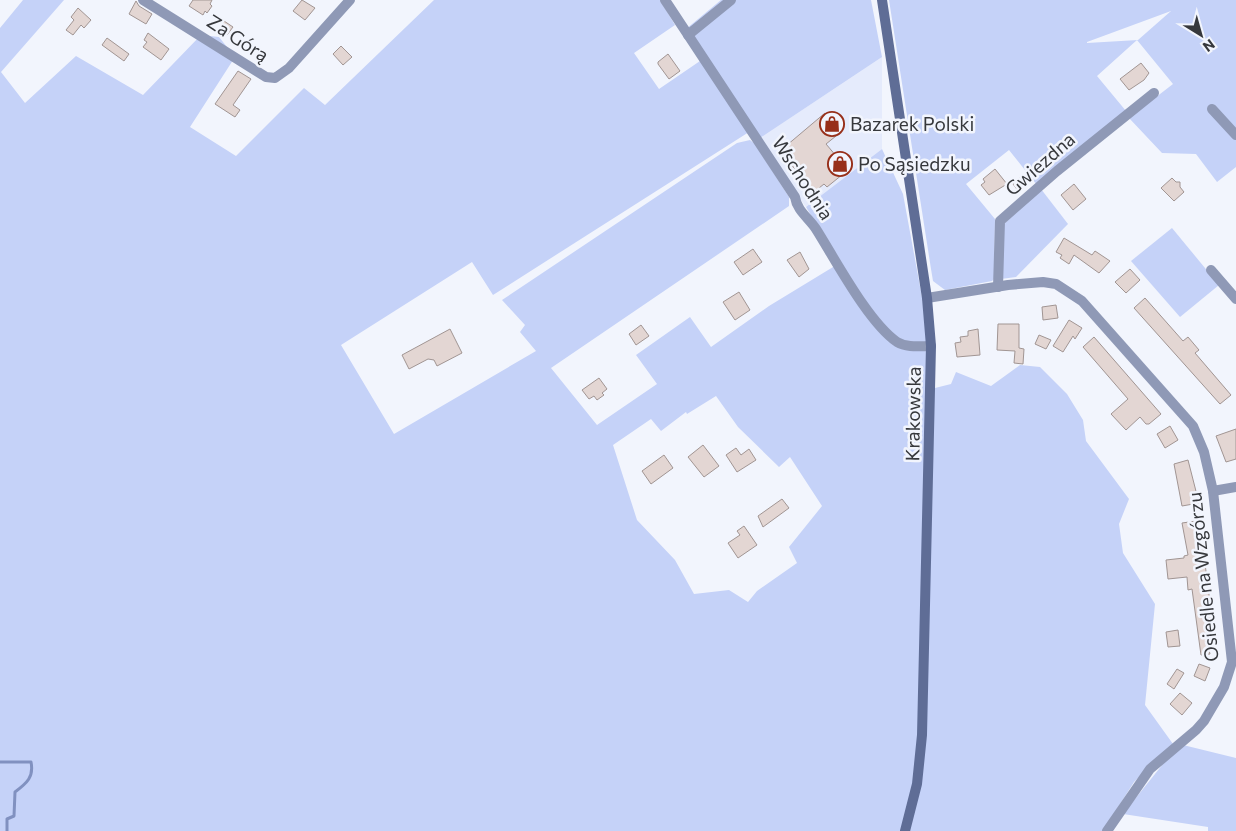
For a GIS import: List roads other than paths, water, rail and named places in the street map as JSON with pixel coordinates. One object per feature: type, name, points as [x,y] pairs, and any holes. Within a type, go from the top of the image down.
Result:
[{"type":"main road","name":"Krakowska","points":[[882,0],[927,298],[931,346],[922,735],[917,784],[906,831]]},
{"type":"street","name":"Za Górą","points":[[143,0],[266,77],[275,78],[289,68],[350,0]]},
{"type":"street","name":"Wschodnia","points":[[665,0],[795,198],[796,206],[814,226],[856,294],[882,328],[900,343],[910,346],[931,346]]},
{"type":"street","points":[[688,35],[730,0]]},
{"type":"street","name":"Gwiezdna","points":[[998,287],[1000,221],[1057,171],[1154,93]]},
{"type":"street","points":[[1212,109],[1236,136]]},
{"type":"street","points":[[1211,270],[1236,300]]},
{"type":"street","name":"Osiedle na Wzgórzu","points":[[927,298],[1043,282],[1067,290],[1082,301],[1194,426],[1204,452],[1212,491],[1232,662],[1230,671],[1204,721],[1150,769],[1107,831]]},
{"type":"street","points":[[1212,491],[1236,487]]},
{"type":"waterway","points":[[0,762],[31,762],[32,767],[29,779],[15,792],[14,816],[7,819],[7,831]]},
{"type":"place","name":"Bazarek Polski","points":[[832,124]]},
{"type":"place","name":"Po Sąsiedzku","points":[[840,164]]}]
